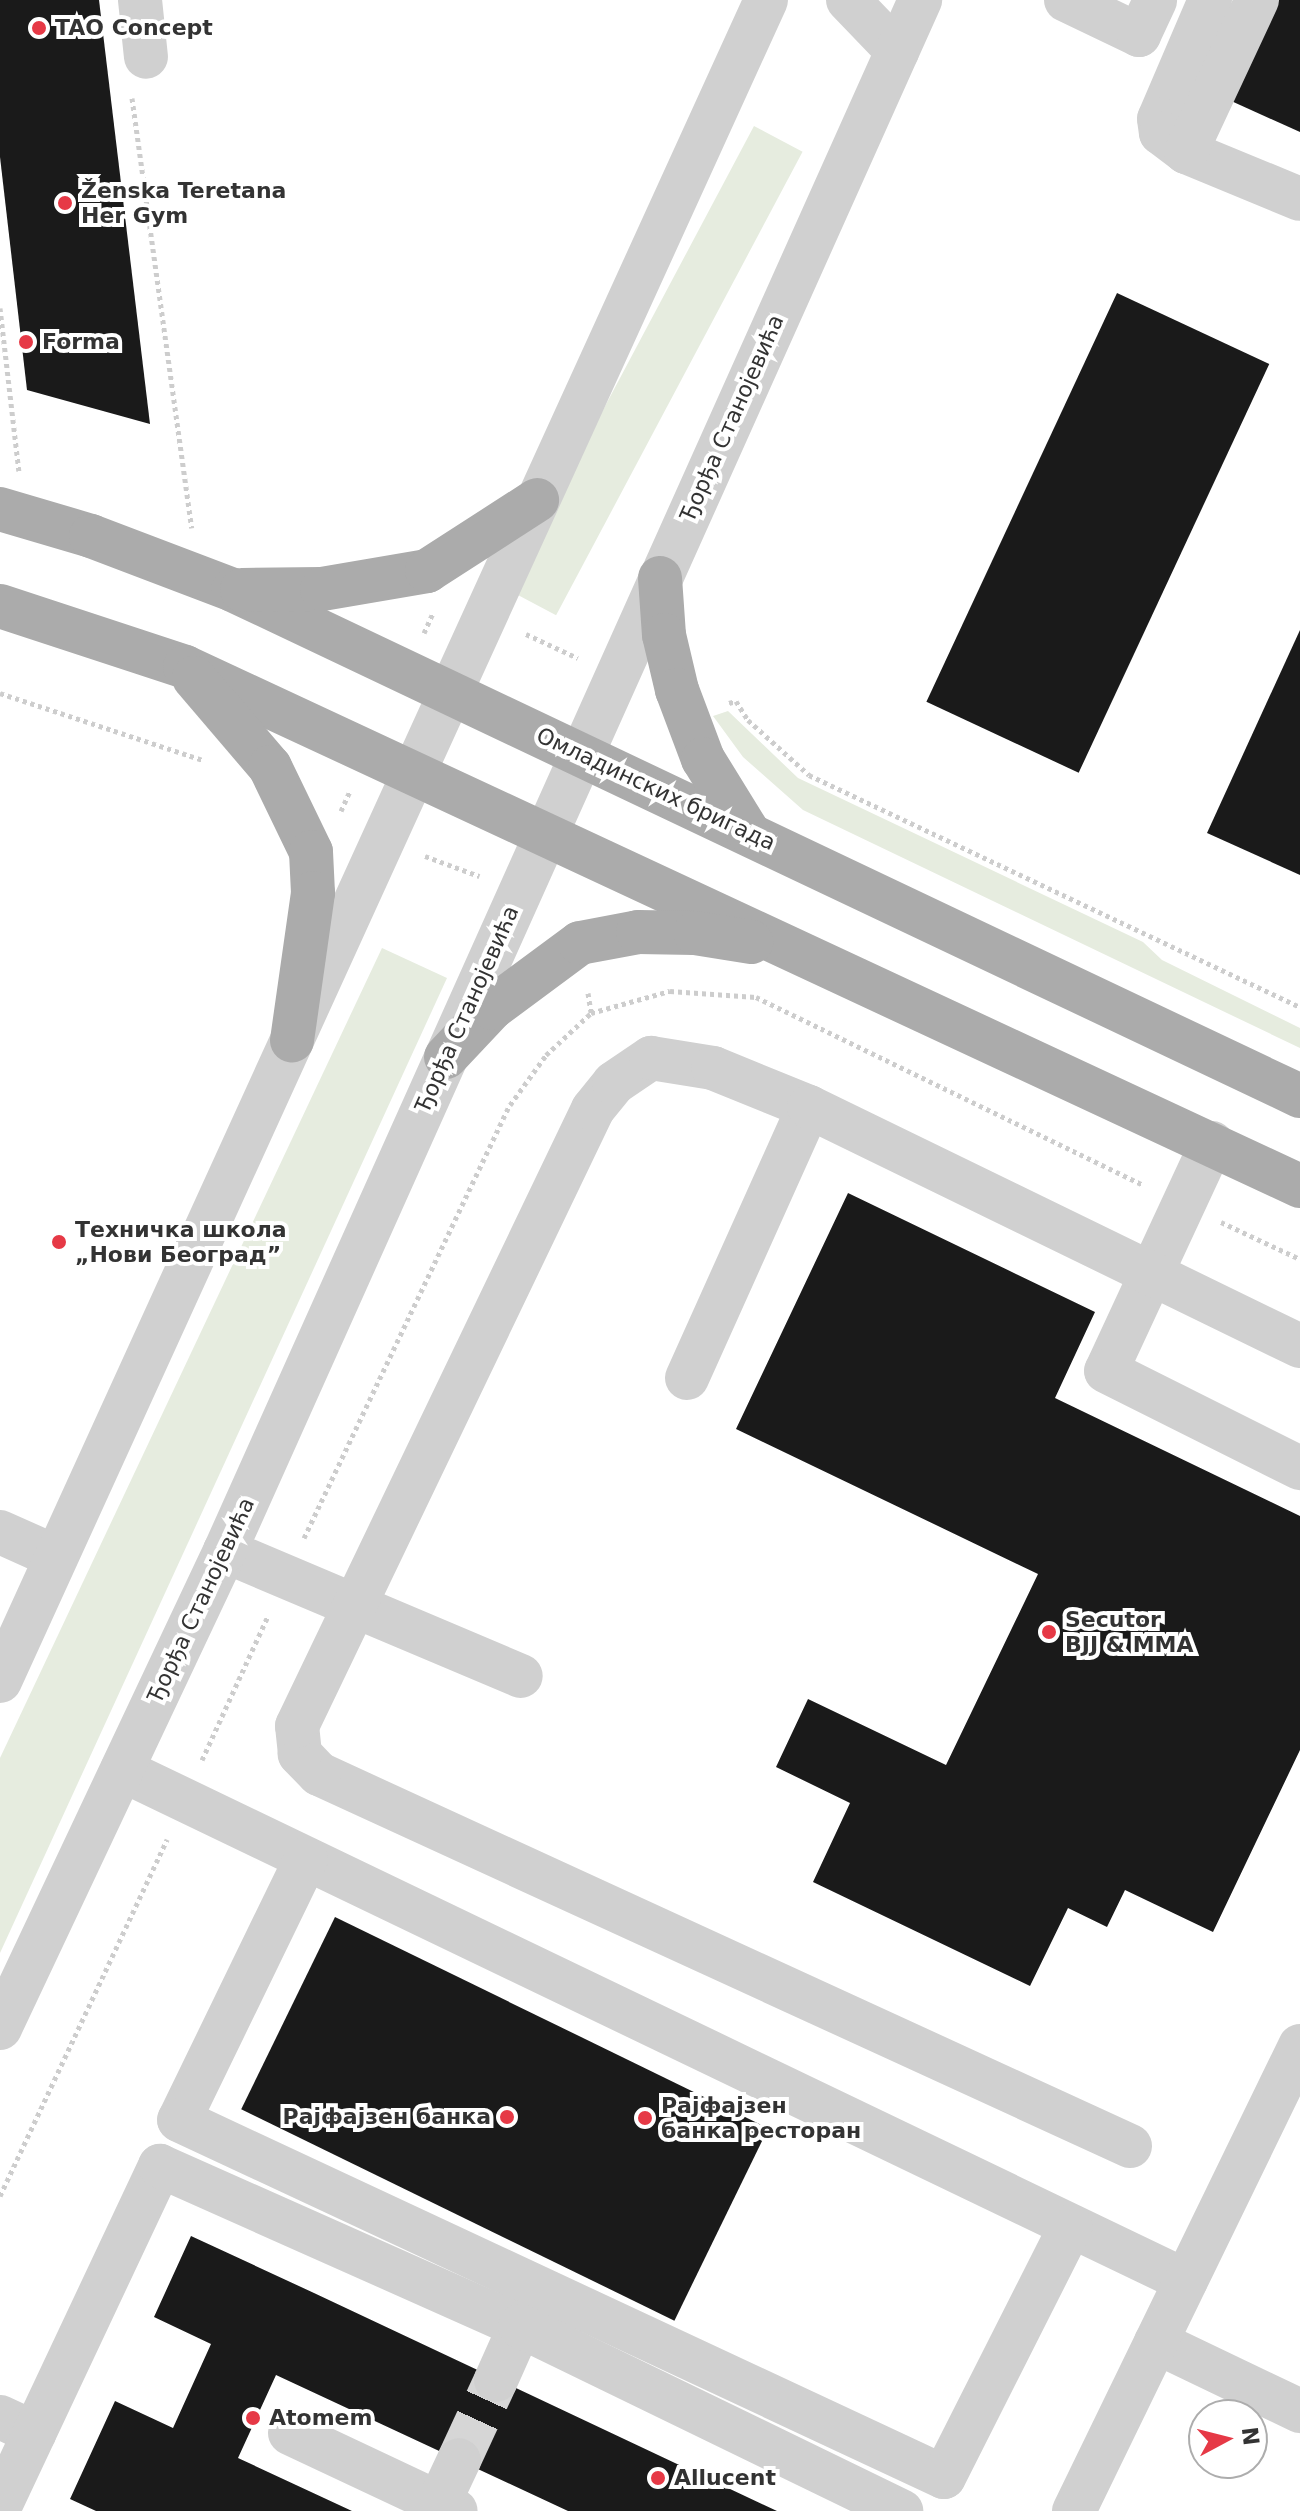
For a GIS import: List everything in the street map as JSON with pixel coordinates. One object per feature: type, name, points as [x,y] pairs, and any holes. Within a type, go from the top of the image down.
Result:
[{"type":"main road","name":"Омладинских бригада","points":[[10,486],[91,536],[233,590],[1300,1096]]},
{"type":"main road","points":[[233,590],[322,589],[427,571],[537,500]]},
{"type":"main road","points":[[660,578],[664,635],[677,690],[703,759],[748,832]]},
{"type":"main road","points":[[0,606],[185,667],[806,951],[1300,1186]]},
{"type":"main road","points":[[185,667],[270,767],[311,852],[313,893],[292,1041]]},
{"type":"main road","points":[[446,1057],[492,1008],[580,943],[638,932],[695,933],[806,951]]},
{"type":"street","points":[[138,71],[140,0]]},
{"type":"street","points":[[0,1681],[766,0]]},
{"type":"street","points":[[848,0],[897,51]]},
{"type":"street","name":"Ђорђа Станојевића","points":[[0,2028],[225,1551],[920,0]]},
{"type":"street","points":[[1066,0],[1139,35],[1155,0]]},
{"type":"street","points":[[1210,0],[1159,119],[1169,143],[1300,199]]},
{"type":"street","points":[[1186,152],[1257,0]]},
{"type":"street","points":[[1130,2146],[319,1774],[300,1754],[297,1726],[593,1109],[614,1083],[651,1058],[713,1068],[809,1107],[1300,1346]]},
{"type":"street","points":[[687,1378],[809,1107]]},
{"type":"street","points":[[1212,1143],[1106,1371],[1300,1468]]},
{"type":"street","points":[[0,1532],[56,1557]]},
{"type":"street","points":[[225,1551],[521,1676]]},
{"type":"street","points":[[122,1770],[1186,2281]]},
{"type":"street","points":[[306,1859],[179,2120],[944,2477],[1071,2226]]},
{"type":"street","points":[[1074,2511],[1300,2046]]},
{"type":"street","points":[[0,2506],[17,2425],[160,2166],[520,2326],[901,2511]]},
{"type":"street","points":[[496,2380],[520,2326]]},
{"type":"street","points":[[1156,2342],[1300,2411]]},
{"type":"street","points":[[290,2433],[443,2508],[459,2460]]},
{"type":"path","points":[[138,71],[193,537],[178,531]]},
{"type":"path","points":[[0,308],[10,486]]},
{"type":"path","points":[[486,615],[616,676]]},
{"type":"path","points":[[0,693],[206,761],[215,769]]},
{"type":"path","points":[[724,705],[736,701],[748,720],[809,775],[1300,1007]]},
{"type":"path","points":[[383,840],[520,891]]},
{"type":"path","points":[[591,1013],[670,991],[756,997],[1300,1259]]},
{"type":"shaded area","points":[[754,126],[803,152],[556,615],[508,590]]},
{"type":"shaded area","points":[[728,711],[798,778],[1143,942],[1162,960],[1300,1028],[1300,1048],[803,810],[743,757],[713,716]]},
{"type":"shaded area","points":[[382,948],[447,978],[0,1953],[0,1758]]},
{"type":"building","points":[[0,0],[99,0],[150,424],[27,390],[0,157]]},
{"type":"building","points":[[1273,0],[1300,0],[1300,132],[1229,100]]},
{"type":"building","points":[[1117,293],[1269,364],[1079,773],[926,702]]},
{"type":"building","points":[[1300,630],[1300,875],[1207,833]]},
{"type":"building","points":[[848,1193],[1095,1312],[1055,1398],[1300,1516],[1300,1750],[1213,1932],[1125,1890],[1107,1927],[1068,1908],[1030,1986],[813,1882],[850,1803],[776,1767],[808,1699],[946,1765],[1038,1574],[736,1429]]},
{"type":"building","name":"Рајфајзен банка","points":[[335,1917],[768,2128],[674,2321],[241,2109]]},
{"type":"building","points":[[191,2236],[777,2511],[568,2511],[276,2375],[238,2458],[352,2511],[96,2511],[70,2499],[115,2401],[173,2428],[211,2344],[154,2317]]},
{"type":"tunnel","points":[[459,2460],[496,2380]]},
{"type":"place","name":"TAO Concept","points":[[39,28]]},
{"type":"place","name":"Ženska Teretana Her Gym","points":[[65,203]]},
{"type":"place","name":"Forma","points":[[26,342]]},
{"type":"place","name":"Техничка школа „Нови Београд”","points":[[59,1242]]},
{"type":"place","name":"Secutor BJJ & MMA","points":[[1049,1632]]},
{"type":"place","name":"Рајфајзен банка","points":[[507,2117]]},
{"type":"place","name":"Рајфајзен банка ресторан","points":[[645,2118]]},
{"type":"place","name":"Atomem","points":[[253,2418]]},
{"type":"place","name":"Allucent","points":[[658,2478]]}]
